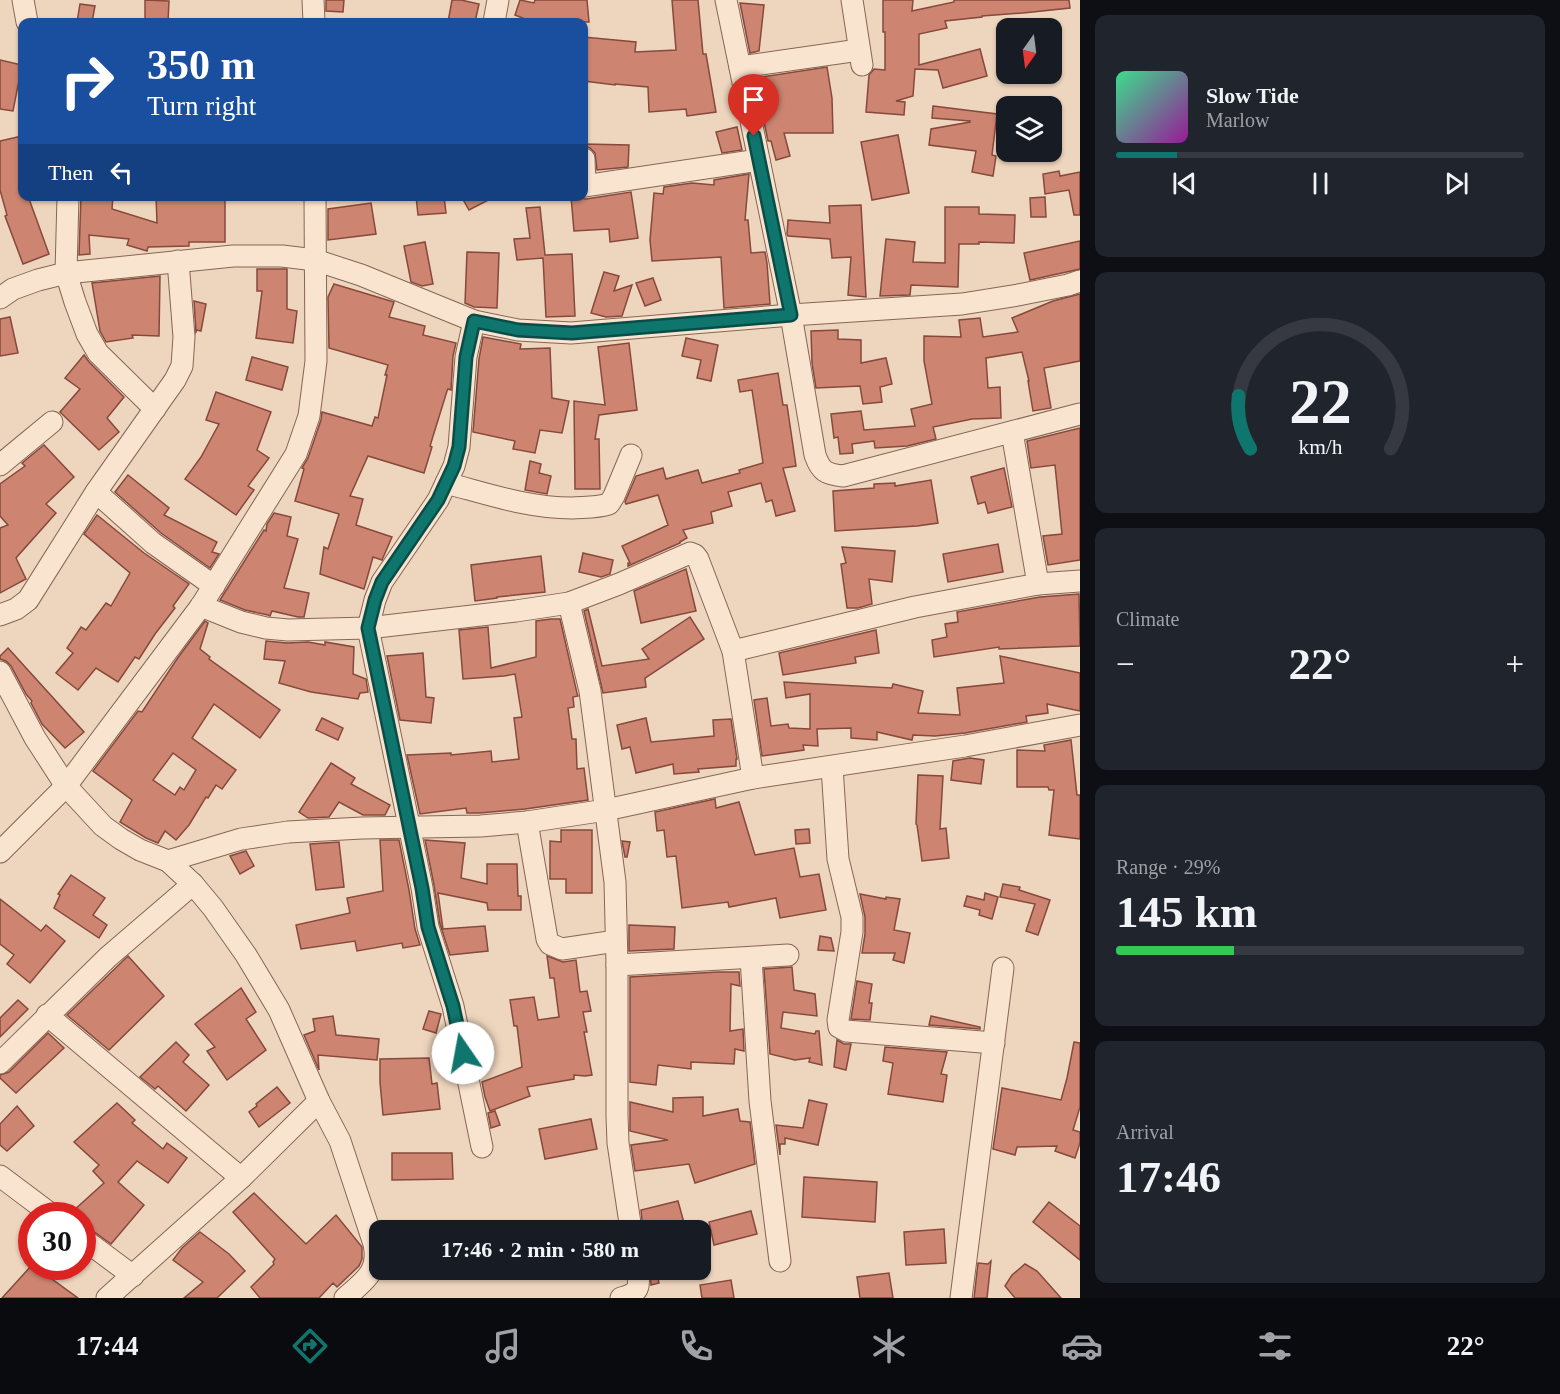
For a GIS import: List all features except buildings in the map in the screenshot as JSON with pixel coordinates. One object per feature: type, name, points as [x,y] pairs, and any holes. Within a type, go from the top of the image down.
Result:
[{"type":"street","points":[[23,0],[26,18]]},
{"type":"street","points":[[313,0],[314,18]]},
{"type":"street","points":[[495,18],[498,0]]},
{"type":"street","points":[[726,0],[791,315],[815,455],[820,468],[830,474],[843,476],[1080,414]]},
{"type":"street","points":[[740,67],[860,57],[852,0]]},
{"type":"street","points":[[588,184],[759,160]]},
{"type":"street","points":[[68,201],[66,273],[83,323],[99,353],[155,409]]},
{"type":"street","points":[[0,852],[66,786],[201,606],[296,454],[309,416],[316,361],[315,201]]},
{"type":"street","points":[[0,298],[14,289],[66,273],[233,256],[282,256],[315,260],[361,275],[474,321],[518,330],[572,333],[962,304],[1018,295],[1080,281]]},
{"type":"street","points":[[0,615],[16,609],[28,600],[96,492],[175,380],[182,366],[184,337],[178,261]]},
{"type":"street","points":[[474,321],[466,357],[459,447],[454,466],[438,500],[382,582],[368,628],[428,927],[453,1006],[482,1147]]},
{"type":"street","points":[[0,465],[52,422]]},
{"type":"street","points":[[1012,432],[1038,584]]},
{"type":"street","points":[[446,483],[522,504],[550,508],[597,507],[609,504],[632,455]]},
{"type":"street","points":[[96,492],[153,543],[214,586]]},
{"type":"street","points":[[201,606],[241,622],[266,628],[288,630],[368,628],[569,603],[690,553],[698,558],[733,651],[753,778]]},
{"type":"street","points":[[733,651],[915,607],[1038,584],[1080,581]]},
{"type":"street","points":[[569,603],[590,691],[615,882],[616,1116],[630,1220]]},
{"type":"street","points":[[0,672],[35,738],[66,786],[103,826],[140,850],[168,861],[193,884],[246,955],[279,1010],[319,1101],[340,1141],[374,1245],[376,1255],[372,1272],[345,1298]]},
{"type":"street","points":[[168,861],[241,839],[288,832],[480,826],[527,822],[606,810],[753,778],[965,746],[1080,725]]},
{"type":"street","points":[[832,767],[838,859],[852,917],[852,932],[838,1020],[839,1027],[846,1031],[994,1042]]},
{"type":"street","points":[[527,822],[547,939],[550,944],[562,949],[616,941]]},
{"type":"street","points":[[0,1063],[108,957],[193,884]]},
{"type":"street","points":[[617,965],[788,955]]},
{"type":"street","points":[[751,958],[760,1101],[780,1261]]},
{"type":"street","points":[[961,1298],[1003,968]]},
{"type":"street","points":[[47,1016],[241,1178]]},
{"type":"street","points":[[107,1298],[241,1178],[319,1101]]},
{"type":"street","points":[[0,1176],[35,1202]]},
{"type":"street","points":[[96,1248],[133,1276]]},
{"type":"street","points":[[621,1298],[636,1292],[638,1280]]},
{"type":"route","points":[[463,1053],[453,1006],[428,927],[368,628],[375,600],[382,582],[438,500],[454,466],[459,447],[466,357],[474,321],[518,330],[572,333],[791,315],[754,136]]}]
